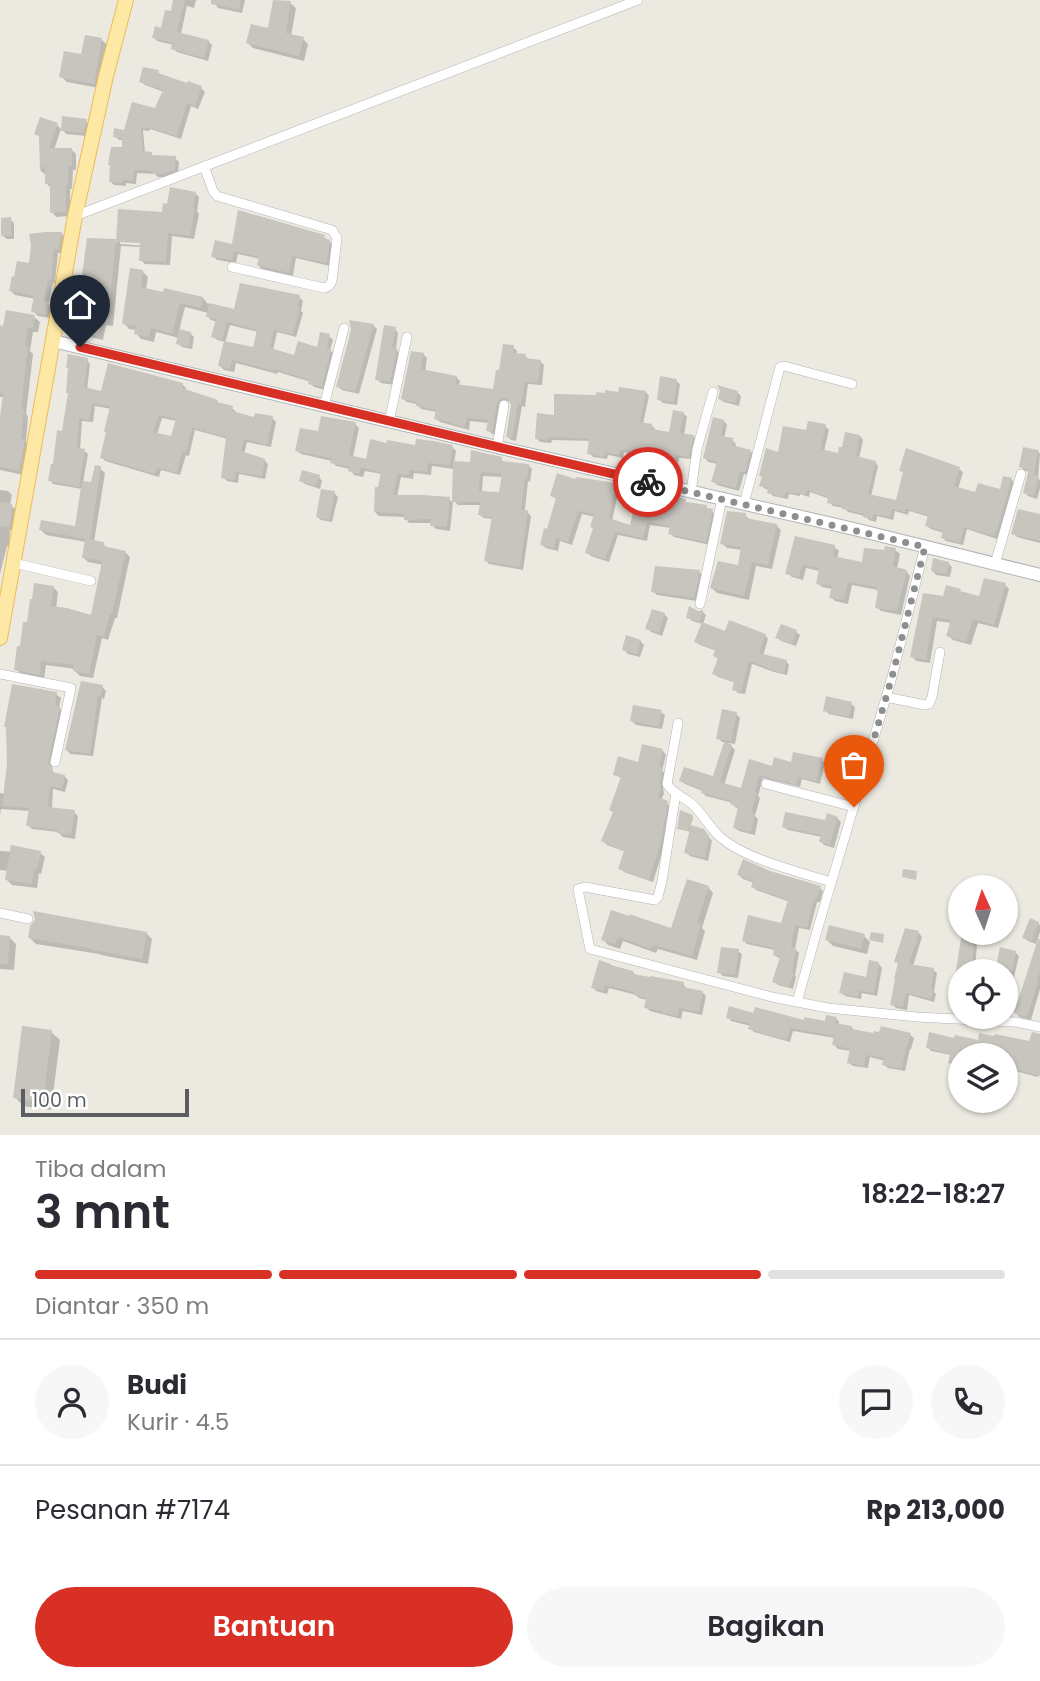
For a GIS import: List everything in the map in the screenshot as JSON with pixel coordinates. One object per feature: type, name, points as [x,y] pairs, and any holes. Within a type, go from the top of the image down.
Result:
[{"type":"main road","points":[[0,638],[75,216],[126,0]]},
{"type":"main road","points":[[53,341],[1040,575]]},
{"type":"street","points":[[75,216],[638,0]]},
{"type":"street","points":[[204,166],[213,191],[219,198],[332,230],[337,238],[332,281],[324,288],[232,267]]},
{"type":"street","points":[[324,406],[344,328]]},
{"type":"street","points":[[389,422],[407,337]]},
{"type":"street","points":[[744,504],[780,367],[852,384]]},
{"type":"street","points":[[691,492],[697,449],[713,392]]},
{"type":"street","points":[[498,447],[504,405]]},
{"type":"street","points":[[995,564],[1021,474]]},
{"type":"street","points":[[701,604],[722,499]]},
{"type":"street","points":[[797,1002],[886,697],[925,547]]},
{"type":"street","points":[[14,563],[91,582]]},
{"type":"street","points":[[886,697],[929,704],[940,652]]},
{"type":"street","points":[[0,674],[70,686],[55,762]]},
{"type":"street","points":[[678,723],[667,784],[669,788],[690,802],[710,828],[736,848],[777,866],[831,882]]},
{"type":"street","points":[[766,784],[854,807]]},
{"type":"street","points":[[676,793],[662,881],[655,900],[579,888],[590,949],[772,997],[828,1008],[893,1015],[1015,1022],[1040,1027]]},
{"type":"street","points":[[0,913],[28,919]]},
{"type":"building","points":[[173,0],[185,0],[177,32],[209,40],[204,58],[171,49],[172,43],[152,38],[155,26],[161,28],[165,10],[171,11]]},
{"type":"building","points":[[211,0],[241,0],[239,10],[211,4]]},
{"type":"building","points":[[273,0],[291,1],[286,33],[304,37],[299,56],[246,43],[251,24],[268,28]]},
{"type":"building","points":[[85,35],[102,38],[94,84],[59,77],[64,51],[81,54]]},
{"type":"building","points":[[143,67],[202,86],[195,106],[187,103],[177,136],[141,128],[143,151],[152,152],[152,155],[176,156],[175,170],[152,174],[153,171],[134,170],[133,181],[109,182],[111,147],[122,147],[122,138],[113,137],[114,128],[124,130],[132,102],[155,108],[163,90],[139,82]]},
{"type":"building","points":[[62,116],[87,119],[83,133],[61,131]]},
{"type":"building","points":[[40,117],[58,123],[49,148],[72,148],[72,166],[69,166],[66,185],[66,212],[50,213],[50,184],[45,184],[45,167],[40,171],[39,136],[34,134]]},
{"type":"building","points":[[170,187],[196,192],[190,236],[168,233],[166,262],[139,261],[140,243],[116,242],[118,209],[162,212],[163,203],[167,204]]},
{"type":"building","points":[[238,210],[325,235],[324,238],[330,240],[327,263],[292,256],[289,273],[257,265],[259,257],[234,251],[232,260],[211,257],[215,240],[232,244]]},
{"type":"building","points":[[11,217],[11,236],[1,236],[1,218]]},
{"type":"building","points":[[62,232],[59,249],[54,249],[51,280],[48,279],[44,301],[49,301],[46,315],[31,312],[34,296],[9,291],[17,261],[29,263],[29,234]]},
{"type":"building","points":[[87,238],[116,239],[108,322],[102,321],[98,336],[69,330],[76,294],[80,295],[85,276],[82,276]]},
{"type":"building","points":[[130,268],[143,270],[141,287],[163,292],[164,288],[203,297],[201,308],[180,303],[172,334],[151,328],[149,337],[134,334],[136,326],[122,324]]},
{"type":"building","points":[[240,283],[300,295],[300,308],[293,335],[274,330],[270,348],[294,355],[298,341],[317,347],[320,332],[330,334],[327,348],[331,349],[322,387],[308,384],[309,380],[274,369],[232,360],[230,369],[218,366],[224,341],[253,347],[257,330],[227,322],[222,340],[211,337],[216,319],[206,317],[209,303],[234,309]]},
{"type":"building","points":[[6,310],[35,315],[33,328],[28,327],[25,347],[28,347],[21,409],[24,409],[21,438],[25,440],[19,471],[0,467],[3,393],[0,393],[0,325],[3,326]]},
{"type":"building","points":[[349,320],[374,324],[355,392],[336,387],[351,330]]},
{"type":"building","points":[[384,325],[396,327],[392,347],[397,348],[390,382],[375,380]]},
{"type":"building","points":[[179,329],[191,332],[188,347],[176,344]]},
{"type":"building","points":[[503,344],[514,345],[513,353],[526,354],[525,358],[541,360],[538,383],[525,381],[512,438],[506,437],[511,405],[506,398],[497,403],[492,432],[486,431],[488,420],[467,418],[465,427],[452,424],[434,419],[436,410],[416,406],[416,402],[401,399],[411,351],[424,353],[421,369],[457,376],[455,384],[493,389]]},
{"type":"building","points":[[68,354],[88,358],[84,387],[101,391],[108,363],[183,383],[182,388],[233,406],[232,411],[254,417],[255,413],[273,416],[267,445],[244,439],[241,451],[265,459],[262,476],[236,472],[234,480],[221,478],[226,437],[192,428],[186,453],[182,452],[177,473],[157,468],[155,474],[100,458],[110,406],[92,403],[89,420],[79,418],[77,448],[85,449],[79,487],[48,481],[57,430],[62,431],[68,393]],"holes":[[[159,415],[176,419],[171,436],[153,432]]]},
{"type":"building","points":[[660,376],[677,379],[674,402],[657,400]]},
{"type":"building","points":[[717,385],[738,391],[735,403],[718,399],[720,391]]},
{"type":"building","points":[[619,387],[646,391],[640,422],[652,424],[652,429],[669,432],[673,410],[684,412],[680,433],[694,435],[689,457],[662,457],[659,470],[648,468],[650,455],[637,452],[620,450],[619,455],[605,452],[604,457],[587,454],[589,439],[535,439],[537,413],[554,415],[554,394],[596,395],[596,392],[605,393],[605,390],[618,392]]},
{"type":"building","points":[[321,416],[356,422],[349,455],[366,459],[370,439],[415,445],[416,439],[453,445],[450,465],[428,463],[427,472],[410,470],[409,475],[398,474],[393,495],[450,497],[447,527],[430,526],[431,519],[404,520],[404,514],[374,512],[375,487],[378,487],[381,472],[361,468],[359,474],[348,471],[349,467],[330,463],[331,458],[295,451],[300,428],[318,431]]},
{"type":"building","points":[[713,417],[724,420],[721,436],[733,438],[732,445],[751,450],[745,472],[740,471],[736,488],[711,482],[717,462],[703,458]]},
{"type":"building","points":[[808,421],[826,424],[821,449],[838,453],[845,432],[860,435],[856,456],[876,461],[868,494],[896,500],[903,472],[899,471],[906,448],[960,467],[954,486],[975,492],[978,483],[1000,489],[1003,476],[1012,478],[994,536],[964,527],[960,543],[941,538],[943,531],[925,526],[928,515],[905,509],[905,512],[892,509],[890,517],[874,514],[872,519],[863,517],[864,514],[842,509],[843,506],[827,503],[828,497],[807,490],[805,495],[786,492],[784,497],[767,493],[768,488],[759,486],[766,448],[778,452],[783,426],[806,430]]},
{"type":"building","points":[[1023,447],[1038,450],[1034,475],[1039,476],[1034,496],[1023,493],[1028,473],[1026,469],[1019,467]]},
{"type":"building","points":[[471,450],[502,457],[502,461],[529,464],[521,510],[528,510],[520,567],[484,561],[492,517],[478,515],[480,502],[452,502],[453,461],[470,462]],"holes":[[[480,473],[502,474],[499,492],[479,491]]]},
{"type":"building","points":[[95,465],[101,466],[90,539],[104,542],[103,546],[126,551],[112,614],[104,637],[97,635],[89,674],[73,671],[74,665],[41,661],[40,675],[14,670],[17,646],[20,646],[23,622],[27,622],[34,583],[54,586],[51,606],[91,615],[102,561],[82,558],[85,539],[39,530],[41,520],[75,526],[82,481],[91,482]]},
{"type":"building","points":[[302,470],[320,475],[316,486],[299,481]]},
{"type":"building","points":[[557,473],[575,479],[616,483],[609,518],[630,525],[636,498],[675,503],[676,497],[686,499],[686,502],[707,505],[707,508],[713,509],[706,542],[668,534],[670,526],[647,522],[643,538],[615,532],[605,559],[585,553],[593,528],[590,527],[594,514],[578,511],[568,542],[556,538],[554,548],[540,545],[556,498],[550,496]]},
{"type":"building","points":[[321,489],[335,491],[329,520],[316,517]]},
{"type":"building","points":[[0,502],[12,504],[10,527],[0,526]]},
{"type":"building","points":[[1018,509],[1040,514],[1040,541],[1011,534]]},
{"type":"building","points":[[727,511],[746,513],[745,518],[777,524],[768,565],[752,562],[744,596],[710,588],[718,561],[738,565],[741,547],[720,544]]},
{"type":"building","points":[[795,536],[835,545],[833,556],[862,562],[864,548],[896,548],[893,566],[907,570],[897,611],[875,608],[877,587],[848,582],[844,600],[829,598],[832,586],[816,584],[819,568],[802,565],[799,577],[785,574]]},
{"type":"building","points":[[933,558],[949,562],[947,574],[931,571]]},
{"type":"building","points":[[655,566],[700,570],[694,598],[651,592]]},
{"type":"building","points":[[984,578],[1006,583],[994,625],[973,619],[966,642],[946,636],[951,620],[933,617],[926,660],[910,657],[923,593],[943,596],[946,585],[979,596]]},
{"type":"building","points":[[689,606],[698,611],[703,610],[700,622],[686,618]]},
{"type":"building","points":[[652,609],[665,613],[659,633],[645,629]]},
{"type":"building","points":[[729,620],[766,634],[759,653],[787,660],[784,673],[749,661],[741,692],[732,690],[734,682],[712,674],[718,658],[713,656],[715,650],[694,642],[702,622],[725,631]]},
{"type":"building","points":[[781,624],[797,630],[792,644],[775,638]]},
{"type":"building","points":[[626,635],[641,640],[637,654],[622,650]]},
{"type":"building","points":[[81,681],[103,685],[101,696],[98,696],[90,754],[65,750]]},
{"type":"building","points":[[12,684],[57,692],[55,705],[60,706],[48,763],[53,768],[52,772],[65,775],[62,789],[50,786],[48,807],[75,810],[71,835],[57,833],[58,830],[26,826],[29,808],[2,806],[7,764],[4,727]]},
{"type":"building","points":[[826,696],[852,702],[849,717],[823,711]]},
{"type":"building","points":[[633,705],[662,710],[659,727],[630,721]]},
{"type":"building","points":[[722,709],[737,712],[731,741],[716,739]]},
{"type":"building","points":[[724,742],[732,745],[720,782],[741,788],[749,759],[772,766],[774,757],[791,762],[793,752],[823,758],[816,781],[798,777],[796,785],[759,775],[751,813],[755,814],[751,832],[733,828],[738,807],[730,804],[731,801],[701,793],[702,789],[679,781],[684,767],[713,776]]},
{"type":"building","points":[[642,744],[663,749],[659,767],[663,768],[658,797],[668,801],[661,842],[649,880],[618,869],[624,851],[601,841],[613,812],[609,810],[621,777],[613,775],[618,756],[638,762]]},
{"type":"building","points":[[680,810],[693,815],[688,831],[677,829]]},
{"type":"building","points":[[785,812],[825,820],[827,813],[838,817],[830,845],[819,842],[821,835],[782,827]]},
{"type":"building","points":[[691,825],[704,829],[709,836],[705,858],[684,853]]},
{"type":"building","points":[[11,845],[41,851],[32,884],[5,880]]},
{"type":"building","points":[[743,859],[770,871],[821,886],[816,900],[814,899],[807,928],[795,925],[791,947],[796,948],[794,972],[789,987],[772,982],[780,957],[773,955],[774,948],[742,941],[748,915],[781,923],[788,900],[751,887],[753,881],[737,875]]},
{"type":"building","points":[[903,869],[917,871],[916,880],[902,877]]},
{"type":"building","points":[[687,879],[709,886],[697,923],[701,924],[692,956],[653,945],[651,949],[618,937],[615,944],[601,940],[611,910],[671,928]]},
{"type":"building","points":[[33,911],[147,932],[142,959],[28,938],[30,926],[35,920]]},
{"type":"building","points":[[1030,918],[1039,922],[1032,941],[1022,938]]},
{"type":"building","points":[[829,925],[865,934],[861,949],[825,940]]},
{"type":"building","points":[[905,928],[919,931],[909,964],[934,968],[931,988],[934,989],[931,999],[906,993],[903,1007],[890,1005],[898,963],[894,962]]},
{"type":"building","points":[[871,932],[884,934],[883,943],[869,940]]},
{"type":"building","points":[[0,935],[10,936],[8,964],[0,964]]},
{"type":"building","points":[[1040,939],[1040,972],[1027,1017],[1018,1014],[1018,1001]]},
{"type":"building","points":[[960,945],[974,945],[973,959],[958,959]]},
{"type":"building","points":[[721,947],[739,949],[735,975],[717,973]]},
{"type":"building","points":[[1000,947],[1016,951],[1014,959],[998,959]]},
{"type":"building","points":[[599,960],[633,971],[633,974],[684,982],[683,987],[703,991],[699,1012],[679,1008],[678,1016],[662,1013],[663,1011],[644,1008],[646,998],[634,995],[634,992],[605,985],[603,991],[591,988]]},
{"type":"building","points":[[869,960],[879,962],[874,993],[859,991],[857,997],[839,993],[844,972],[866,977]]},
{"type":"building","points":[[729,1006],[753,1013],[755,1007],[804,1020],[804,1017],[825,1021],[826,1015],[837,1017],[835,1023],[873,1033],[879,1032],[881,1026],[911,1033],[902,1069],[882,1065],[884,1058],[866,1055],[864,1066],[847,1063],[850,1049],[832,1045],[834,1036],[790,1028],[787,1040],[748,1029],[750,1024],[726,1018]]},
{"type":"building","points":[[22,1026],[52,1030],[43,1102],[13,1098]]},
{"type":"building","points":[[929,1032],[978,1040],[979,1033],[995,1034],[1029,1041],[1032,1032],[1040,1034],[1040,1076],[1018,1070],[1018,1043],[948,1043],[948,1054],[926,1048]]},
{"type":"way so far","points":[[648,482],[925,547],[892,677],[854,807]]},
{"type":"route","points":[[80,347],[648,482]]}]
